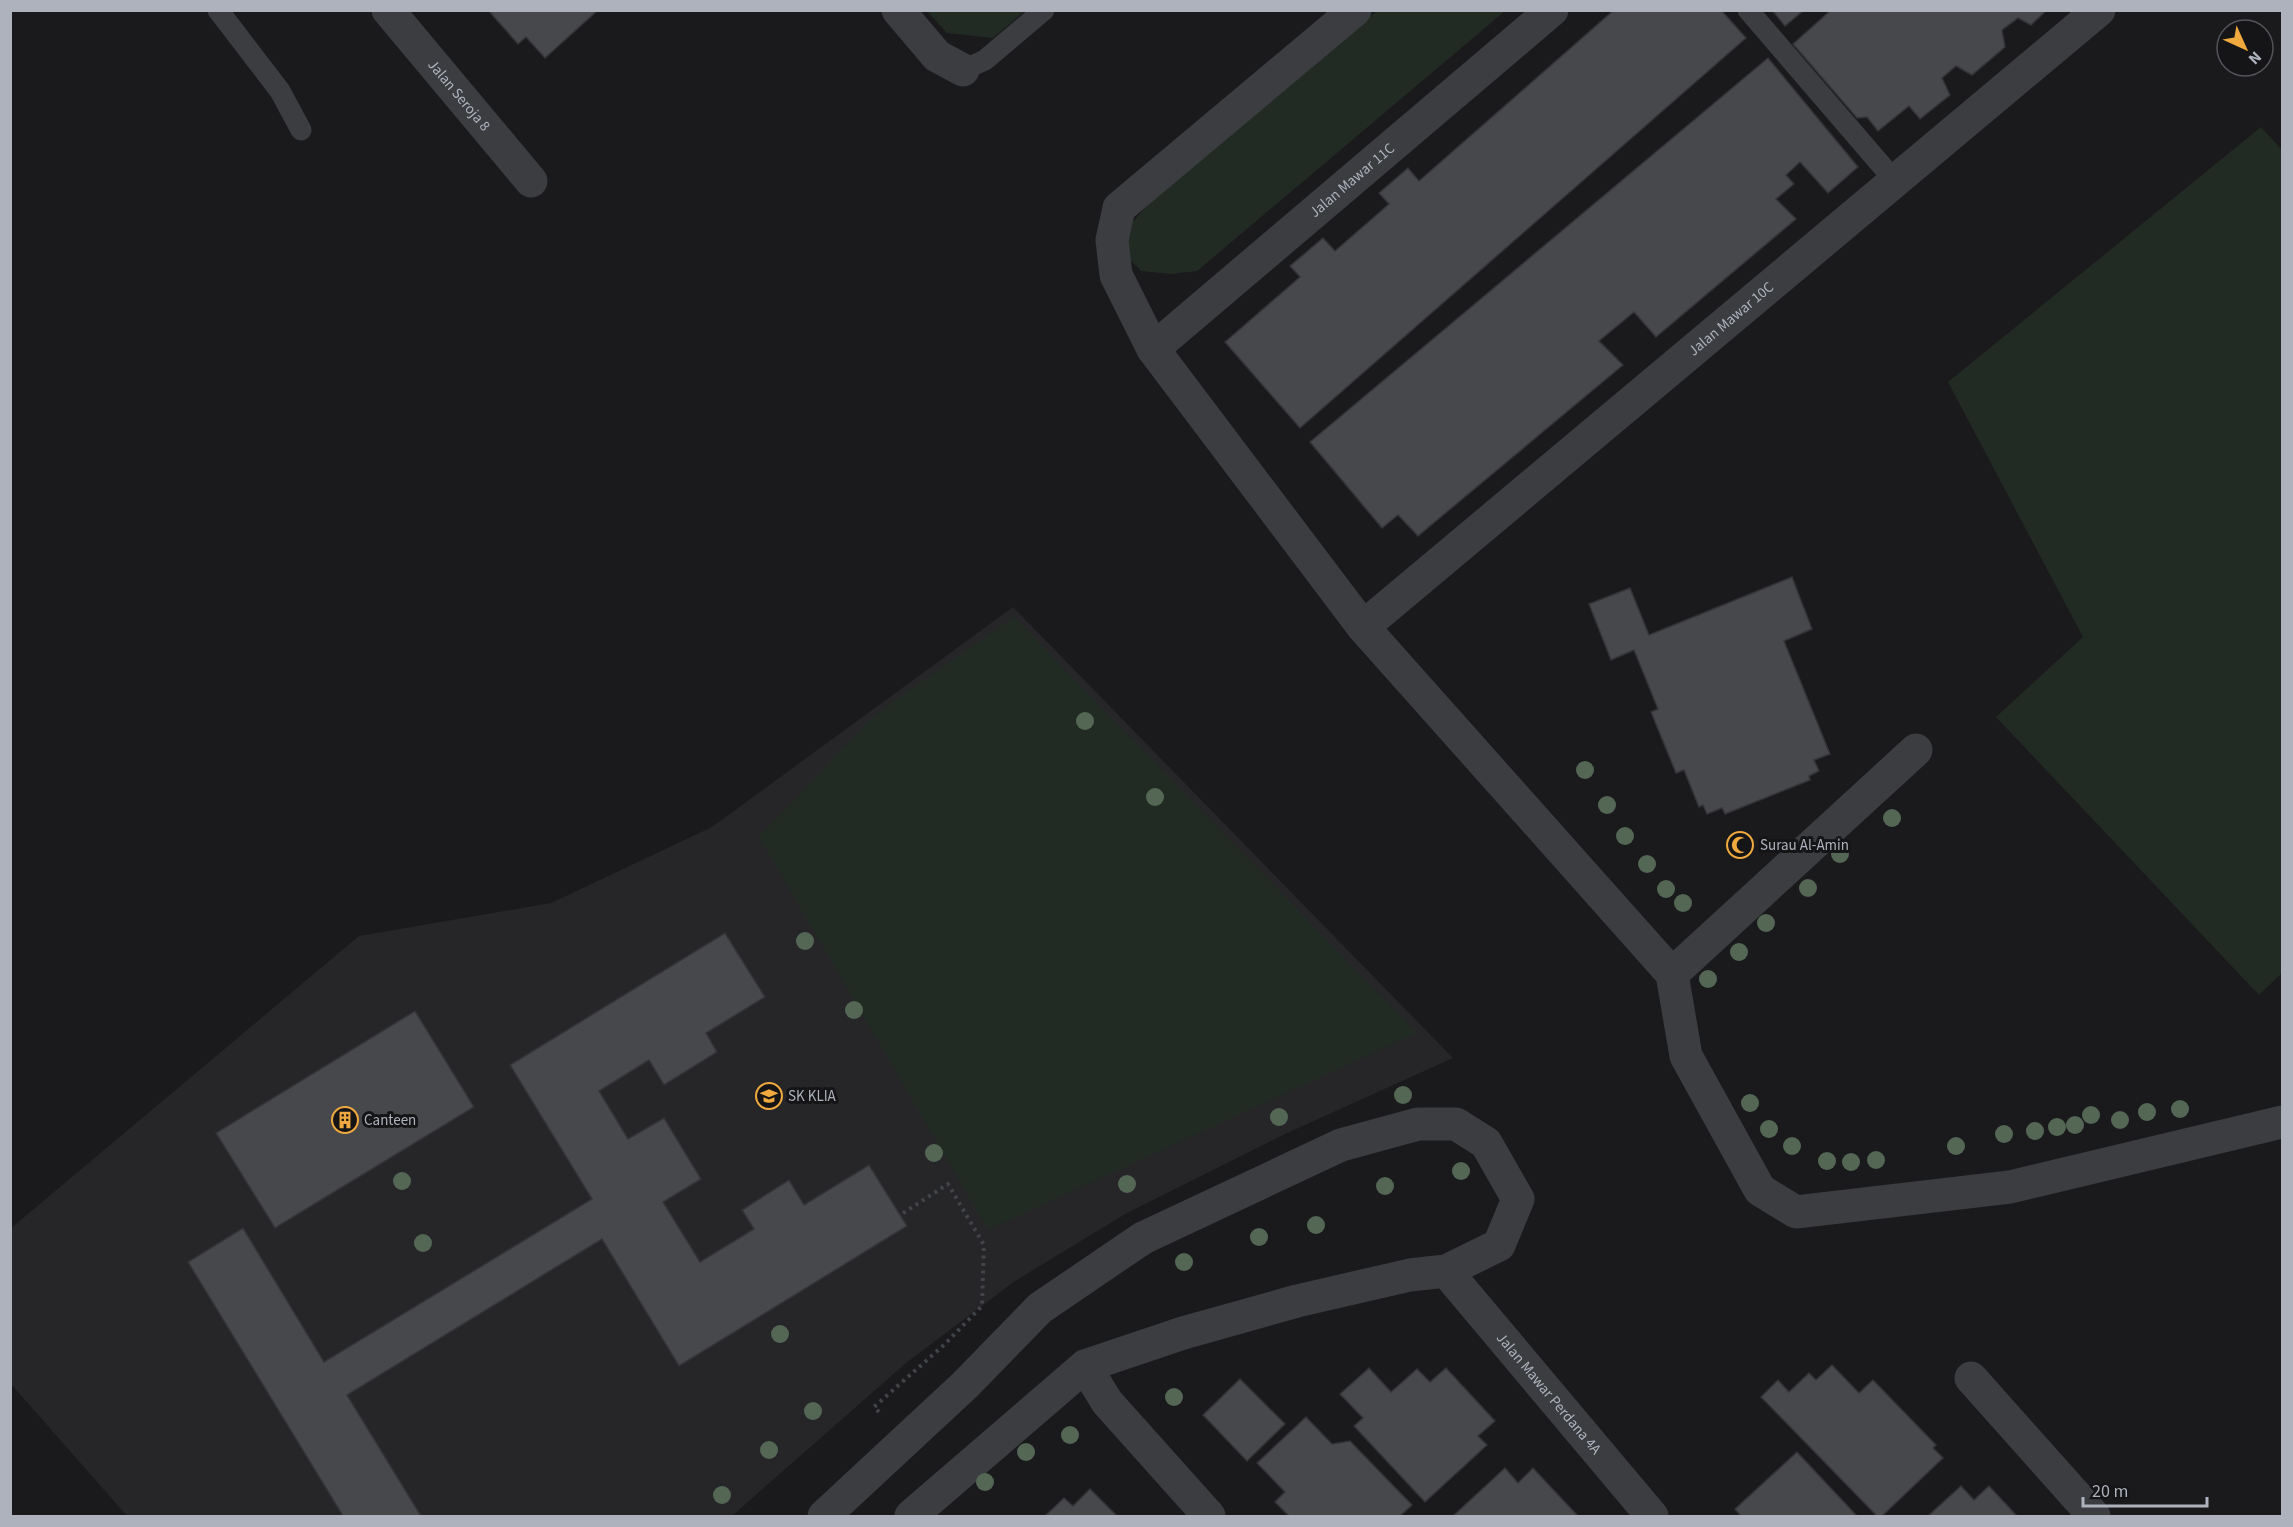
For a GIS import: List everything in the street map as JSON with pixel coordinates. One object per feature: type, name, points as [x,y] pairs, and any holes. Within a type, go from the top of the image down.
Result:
[{"type":"street","name":"Jalan Seroja 8","points":[[388,10],[531,181]]},
{"type":"street","points":[[898,10],[937,56],[963,70]]},
{"type":"street","points":[[1355,10],[1119,208],[1112,240],[1116,275],[1153,349],[1363,627],[1672,974],[1686,1056],[1760,1190],[1796,1212],[2010,1187],[2283,1122]]},
{"type":"street","name":"Jalan Mawar 11C","points":[[1153,349],[1552,10]]},
{"type":"street","name":"Jalan Mawar 10C","points":[[1363,627],[2099,10]]},
{"type":"street","points":[[1672,974],[1916,750]]},
{"type":"street","points":[[824,1516],[965,1385],[1040,1308],[1143,1238],[1341,1145],[1418,1124],[1456,1124],[1486,1143],[1518,1199],[1499,1245],[1446,1271],[1410,1275],[1297,1300],[1183,1332],[1085,1366],[911,1516]]},
{"type":"street","name":"Jalan Mawar Perdana 4A","points":[[1446,1271],[1652,1516]]},
{"type":"street","points":[[1085,1366],[1107,1402],[1209,1516]]},
{"type":"street","points":[[1971,1378],[2094,1516]]},
{"type":"lane","points":[[218,10],[280,91],[301,130]]},
{"type":"lane","points":[[963,70],[986,60],[1044,10]]},
{"type":"lane","points":[[1748,10],[1895,181]]},
{"type":"path","points":[[900,1215],[948,1184],[984,1245],[982,1306],[945,1344],[874,1407],[905,1440]]},
{"type":"shaded area","points":[[927,11],[1025,11],[993,38],[947,33]]},
{"type":"shaded area","points":[[1377,11],[1505,11],[1197,271],[1171,274],[1141,271],[1126,255],[1126,230],[1153,200],[1213,142]]},
{"type":"shaded area","points":[[2261,127],[2282,150],[2282,973],[2259,995],[1996,717],[2083,637],[1948,382]]},
{"type":"shaded area","name":"SK KLIA","points":[[1013,607],[1453,1058],[1285,1134],[1127,1213],[1015,1281],[906,1363],[732,1516],[127,1516],[11,1384],[10,1229],[359,936],[551,903],[712,827]]},
{"type":"shaded area","points":[[1014,617],[1417,1033],[988,1230],[759,837],[873,716]]},
{"type":"building","points":[[488,10],[598,10],[545,58],[526,37],[518,44]]},
{"type":"building","points":[[1614,10],[1721,10],[1746,38],[1300,428],[1225,342],[1300,277],[1290,266],[1323,238],[1335,251],[1389,204],[1379,193],[1408,168],[1419,181]]},
{"type":"building","points":[[1772,10],[1804,10],[1785,26]]},
{"type":"building","points":[[1831,10],[2047,10],[2031,25],[2018,18],[2002,30],[2005,47],[1972,75],[1956,66],[1942,78],[1950,95],[1920,119],[1909,106],[1878,131],[1867,117],[1857,118],[1793,44]]},
{"type":"building","points":[[1768,58],[1858,167],[1828,193],[1800,162],[1786,175],[1794,184],[1776,199],[1796,219],[1656,337],[1634,312],[1599,341],[1623,365],[1418,536],[1398,515],[1382,528],[1310,442]]},
{"type":"building","name":"Surau Al-Amin","points":[[1792,577],[1812,629],[1784,641],[1830,754],[1814,760],[1819,771],[1809,776],[1810,780],[1725,814],[1722,808],[1707,814],[1703,805],[1699,807],[1684,770],[1676,773],[1651,712],[1658,709],[1634,650],[1611,660],[1589,604],[1630,588],[1649,635]]},
{"type":"building","points":[[725,933],[765,997],[706,1033],[717,1052],[664,1085],[649,1060],[599,1091],[628,1139],[664,1118],[701,1179],[663,1202],[700,1262],[754,1229],[742,1210],[789,1180],[804,1205],[869,1165],[907,1226],[679,1366],[602,1239],[347,1395],[421,1516],[343,1516],[188,1262],[243,1228],[324,1362],[592,1199],[510,1065]]},
{"type":"building","name":"Canteen","points":[[415,1011],[474,1107],[275,1228],[216,1133]]},
{"type":"building","points":[[1832,1365],[1859,1393],[1873,1380],[1936,1445],[1933,1448],[1943,1458],[1882,1516],[1877,1516],[1761,1397],[1778,1380],[1789,1392],[1809,1373],[1816,1380]]},
{"type":"building","points":[[1369,1368],[1391,1392],[1417,1369],[1430,1382],[1446,1368],[1495,1421],[1478,1436],[1487,1445],[1425,1502],[1354,1426],[1363,1418],[1340,1394]]},
{"type":"building","points":[[1240,1379],[1285,1424],[1247,1461],[1203,1415]]},
{"type":"building","points":[[1306,1417],[1332,1444],[1350,1441],[1412,1505],[1400,1516],[1289,1516],[1275,1502],[1285,1492],[1257,1463]]},
{"type":"building","points":[[1797,1452],[1857,1516],[1741,1516],[1735,1509]]},
{"type":"building","points":[[1505,1468],[1518,1483],[1533,1468],[1578,1516],[1453,1516]]},
{"type":"building","points":[[1961,1486],[1974,1500],[1989,1486],[2017,1516],[1928,1516]]},
{"type":"building","points":[[1090,1489],[1117,1516],[1045,1516],[1064,1498],[1073,1506]]},
{"type":"place","name":"Surau Al-Amin","points":[[1740,845]]},
{"type":"place","name":"SK KLIA","points":[[769,1096]]},
{"type":"place","name":"Canteen","points":[[345,1120]]}]
